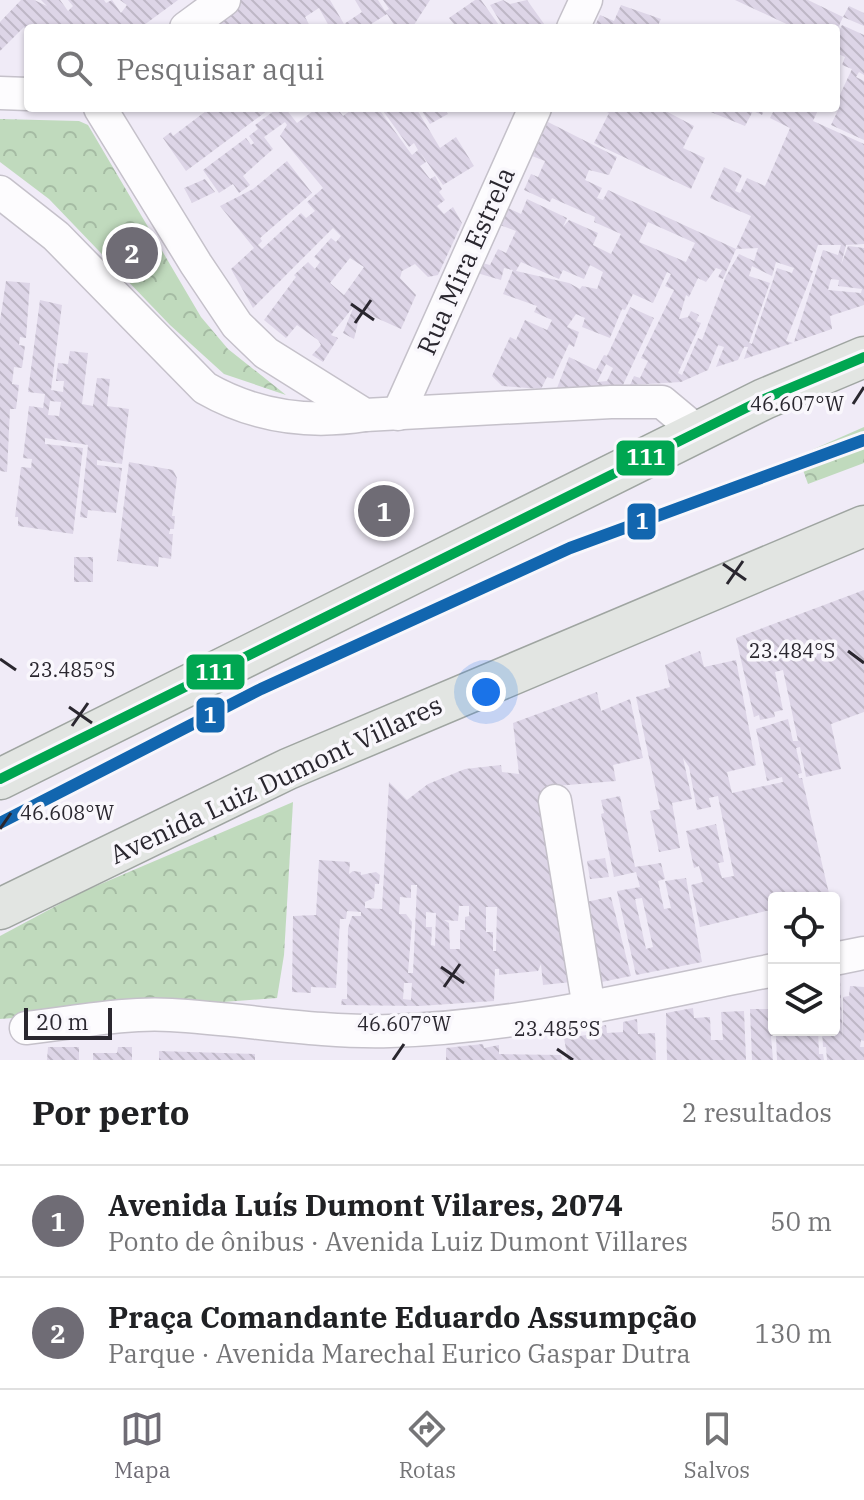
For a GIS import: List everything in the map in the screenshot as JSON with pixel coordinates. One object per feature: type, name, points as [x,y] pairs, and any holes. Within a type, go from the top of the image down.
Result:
[{"type":"main road","points":[[0,779],[764,399],[864,357]]},
{"type":"main road","name":"Avenida Luiz Dumont Villares","points":[[0,909],[288,769],[864,526]]},
{"type":"street","points":[[191,24],[224,0]]},
{"type":"street","points":[[575,24],[586,0]]},
{"type":"street","points":[[0,93],[24,94]]},
{"type":"street","points":[[102,112],[237,325],[266,353],[365,415]]},
{"type":"street","name":"Rua Mira Estrela","points":[[398,414],[533,112]]},
{"type":"street","points":[[0,192],[56,236],[205,388],[230,402],[266,413],[305,419],[611,402],[662,402],[698,432]]},
{"type":"street","points":[[555,801],[589,1008]]},
{"type":"street","points":[[840,958],[864,953]]},
{"type":"street","points":[[26,1028],[167,1015],[387,1031],[465,1026],[589,1008],[768,971]]},
{"type":"green space","points":[[0,119],[79,121],[88,125],[201,317],[228,349],[286,395],[224,374],[170,325],[49,199],[0,162]]},
{"type":"green space","points":[[864,427],[864,463],[808,484],[798,456]]},
{"type":"green space","points":[[293,802],[284,955],[277,998],[0,1019],[0,936],[82,892]]},
{"type":"building","points":[[21,0],[34,0],[47,6],[41,0],[60,0],[68,11],[73,6],[68,0],[104,0],[106,3],[112,0],[121,13],[127,5],[120,0],[178,0],[145,24],[24,24],[0,51],[0,22]]},
{"type":"building","points":[[240,0],[330,0],[344,24],[328,24],[319,8],[305,17],[309,24],[207,24]]},
{"type":"building","points":[[355,0],[378,0],[385,11],[389,9],[383,0],[430,0],[415,24],[393,24],[387,14],[371,24],[344,24],[362,12]]},
{"type":"building","points":[[475,0],[481,0],[498,24],[454,24],[449,18]]},
{"type":"building","points":[[503,0],[510,4],[527,0],[544,24],[502,24],[490,5]]},
{"type":"building","points":[[735,0],[808,0],[843,17],[840,24],[786,24]]},
{"type":"building","points":[[621,5],[661,19],[658,24],[596,24],[600,15],[614,21]]},
{"type":"building","points":[[849,6],[864,13],[864,26],[843,17]]},
{"type":"building","points":[[842,25],[864,35],[864,75],[859,72],[856,77],[864,81],[864,140],[831,125],[840,112],[840,94],[852,69],[842,65],[845,57],[840,55]]},
{"type":"building","points":[[205,112],[266,112],[186,171],[163,138],[171,132],[173,136]]},
{"type":"building","points":[[273,112],[288,112],[297,123],[312,112],[340,112],[343,116],[348,112],[381,112],[412,155],[418,150],[414,143],[409,147],[384,112],[418,112],[440,148],[456,137],[474,166],[443,185],[420,152],[426,162],[420,166],[430,179],[435,176],[442,189],[439,192],[445,200],[437,206],[444,214],[453,207],[462,223],[438,275],[428,277],[415,264],[402,271],[400,278],[416,295],[401,329],[361,311],[354,339],[343,333],[354,306],[331,335],[338,338],[323,362],[312,355],[321,345],[318,340],[297,325],[286,338],[264,320],[296,277],[294,275],[308,262],[315,269],[320,262],[314,257],[331,238],[336,242],[341,236],[333,228],[253,308],[231,269],[254,248],[220,206],[253,189],[287,161],[312,193],[260,238],[262,241],[258,245],[262,249],[301,213],[306,218],[315,211],[307,202],[323,188],[280,136],[287,125],[285,122],[264,137],[273,149],[243,176],[250,185],[239,193],[233,184],[219,193],[203,170],[246,138],[251,145],[254,143],[249,136],[258,129],[255,125]],"holes":[[[350,258],[364,267],[344,295],[330,283]]]},
{"type":"building","points":[[422,112],[448,114],[430,124]]},
{"type":"building","points":[[668,112],[694,126],[683,148],[705,158],[691,189],[594,143],[609,113]]},
{"type":"building","points":[[711,112],[752,112],[745,126]]},
{"type":"building","points":[[773,112],[817,112],[813,121],[864,144],[864,244],[846,245],[841,265],[848,246],[864,248],[864,305],[830,316],[832,329],[794,342],[823,250],[838,255],[841,245],[818,245],[810,270],[813,271],[786,341],[793,343],[744,359],[748,347],[744,347],[738,360],[716,367],[724,347],[718,345],[708,370],[681,382],[630,385],[634,376],[640,378],[648,361],[641,358],[674,290],[665,286],[671,274],[667,272],[653,303],[633,294],[625,310],[622,309],[610,338],[582,327],[585,318],[576,314],[567,327],[579,332],[574,347],[569,344],[553,379],[547,377],[541,389],[502,386],[492,376],[510,337],[516,340],[525,320],[547,330],[552,320],[534,312],[537,306],[503,294],[513,270],[504,268],[501,280],[477,273],[482,263],[490,265],[498,249],[506,253],[516,231],[500,225],[508,208],[521,214],[527,199],[567,218],[563,227],[569,220],[598,233],[593,245],[611,254],[621,234],[594,222],[595,217],[552,198],[550,202],[524,190],[531,174],[538,177],[545,161],[532,156],[548,122],[617,157],[609,175],[589,170],[585,180],[602,188],[597,198],[603,200],[608,190],[736,249],[751,216],[710,198],[724,167],[742,175],[735,191],[740,193],[747,178],[765,186],[790,128],[770,118]],"holes":[[[648,222],[695,243],[686,262],[639,242]],[[758,248],[754,261],[739,254],[726,276],[702,340],[698,338],[682,375],[678,373],[701,323],[696,321],[699,315],[691,311],[688,317],[679,319],[686,295],[689,297],[698,278],[706,282],[716,268],[722,270],[718,277],[723,279],[736,249]],[[521,262],[559,279],[563,270],[584,279],[590,265],[603,272],[597,289],[582,286],[580,289],[569,283],[516,271]],[[776,262],[794,268],[792,273],[777,268],[752,344],[749,343],[770,283],[749,276],[752,266],[772,276]],[[831,279],[839,280],[838,286],[862,289],[861,293],[828,290]]]},
{"type":"building","points":[[205,179],[215,192],[192,203],[184,188]]},
{"type":"building","points":[[6,281],[30,283],[26,338],[20,337],[19,345],[25,346],[22,368],[14,367],[12,384],[19,385],[16,409],[10,409],[7,472],[0,471],[0,321]]},
{"type":"building","points":[[40,300],[62,305],[51,390],[63,392],[64,381],[56,381],[58,363],[68,364],[70,351],[88,353],[82,404],[93,406],[97,378],[110,379],[107,406],[129,409],[122,464],[97,460],[97,465],[122,468],[116,513],[88,510],[87,518],[80,517],[88,445],[45,438],[45,444],[83,448],[73,534],[18,526],[18,517],[15,517],[21,467],[31,468],[32,459],[23,458],[29,406],[43,408],[45,394],[28,392]],"holes":[[[50,401],[61,402],[59,416],[48,415]]]},
{"type":"building","points":[[630,307],[654,318],[623,385],[557,388],[569,357],[596,370],[604,355],[607,356]],"holes":[[[606,364],[613,368],[607,381],[597,382]]]},
{"type":"building","points":[[129,462],[173,470],[177,478],[172,516],[175,516],[174,529],[170,529],[169,534],[173,534],[171,559],[159,557],[158,567],[117,561]]},
{"type":"building","points":[[74,557],[93,557],[93,582],[74,582]]},
{"type":"building","points":[[864,590],[864,712],[831,724],[841,769],[806,777],[800,747],[796,748],[802,773],[798,774],[802,778],[829,892],[768,892],[768,910],[700,927],[691,885],[703,882],[699,866],[694,868],[686,831],[716,824],[724,862],[718,863],[722,878],[734,876],[718,796],[709,798],[711,807],[697,810],[689,767],[683,758],[692,799],[672,803],[680,848],[659,852],[650,811],[660,809],[636,697],[670,687],[665,665],[700,651],[704,667],[736,660],[756,765],[727,772],[732,793],[783,782],[782,777],[767,781],[756,729],[788,719],[793,741],[798,741],[783,670],[775,672],[783,710],[774,712],[775,717],[760,720],[759,715],[754,717],[736,638]]},
{"type":"building","points":[[597,692],[601,711],[630,699],[643,758],[613,765],[616,781],[556,786],[581,981],[543,985],[541,964],[538,971],[499,975],[499,969],[495,969],[494,1001],[419,1006],[341,1005],[342,999],[347,999],[348,928],[352,916],[361,916],[361,912],[347,911],[346,919],[340,919],[336,988],[311,987],[311,993],[292,992],[293,916],[316,915],[319,860],[350,862],[349,874],[353,871],[361,872],[361,875],[376,872],[380,875],[379,884],[375,884],[374,898],[365,902],[365,908],[382,909],[389,782],[407,800],[428,784],[465,769],[501,765],[502,772],[519,774],[513,723]],"holes":[[[411,885],[417,885],[413,973],[408,973],[412,922],[406,914],[399,914],[400,897],[411,898]],[[459,906],[469,906],[465,930],[460,930],[460,949],[450,949],[449,923],[444,920],[458,921]],[[486,907],[497,907],[496,951],[493,951],[493,932],[486,932]],[[426,912],[436,913],[435,946],[431,945],[432,927],[426,927]],[[404,983],[412,983],[411,1000],[403,999]]]},
{"type":"building","points":[[620,796],[635,867],[661,863],[665,879],[658,881],[664,909],[671,908],[665,881],[686,878],[702,962],[636,975],[617,891],[640,887],[636,872],[614,877],[601,800]],"holes":[[[642,898],[653,947],[646,949],[635,899]]]},
{"type":"building","points":[[605,858],[609,877],[590,879],[587,861]]},
{"type":"building","points":[[611,897],[631,976],[587,985],[575,904]]},
{"type":"building","points":[[840,978],[843,1038],[843,997],[849,996],[850,986],[864,987],[864,1041],[861,1040],[860,1047],[864,1047],[864,1060],[827,1060],[826,1047],[823,1047],[822,1036],[840,1036]]},
{"type":"building","points":[[693,1008],[694,1018],[710,1017],[711,1040],[723,1040],[721,1012],[744,1011],[746,1060],[667,1060],[666,1013]]},
{"type":"building","points":[[750,1009],[768,1009],[768,1036],[771,1036],[773,1060],[752,1060]]},
{"type":"building","points":[[637,1019],[638,1034],[655,1033],[656,1060],[568,1060],[564,1038],[587,1035],[586,1029],[606,1025],[607,1033],[623,1032],[623,1022]]},
{"type":"building","points":[[776,1036],[818,1036],[819,1054],[823,1054],[824,1060],[777,1060]]},
{"type":"building","points":[[483,1044],[484,1048],[499,1045],[499,1054],[561,1055],[562,1060],[446,1060],[446,1048]]},
{"type":"building","points":[[48,1047],[79,1047],[79,1060],[47,1060]]},
{"type":"building","points":[[118,1047],[132,1047],[132,1060],[93,1060],[93,1053],[117,1053]]},
{"type":"building","points":[[159,1051],[255,1054],[255,1060],[159,1060]]},
{"type":"transit line","name":"111","points":[[0,779],[764,399],[864,357]]},
{"type":"transit line","name":"1","points":[[0,823],[261,689],[570,548],[864,440]]},
{"type":"place","name":"Praça Comandante Eduardo Assumpção","points":[[132,253]]},
{"type":"place","name":"Avenida Luís Dumont Vilares, 2074","points":[[384,511]]}]
